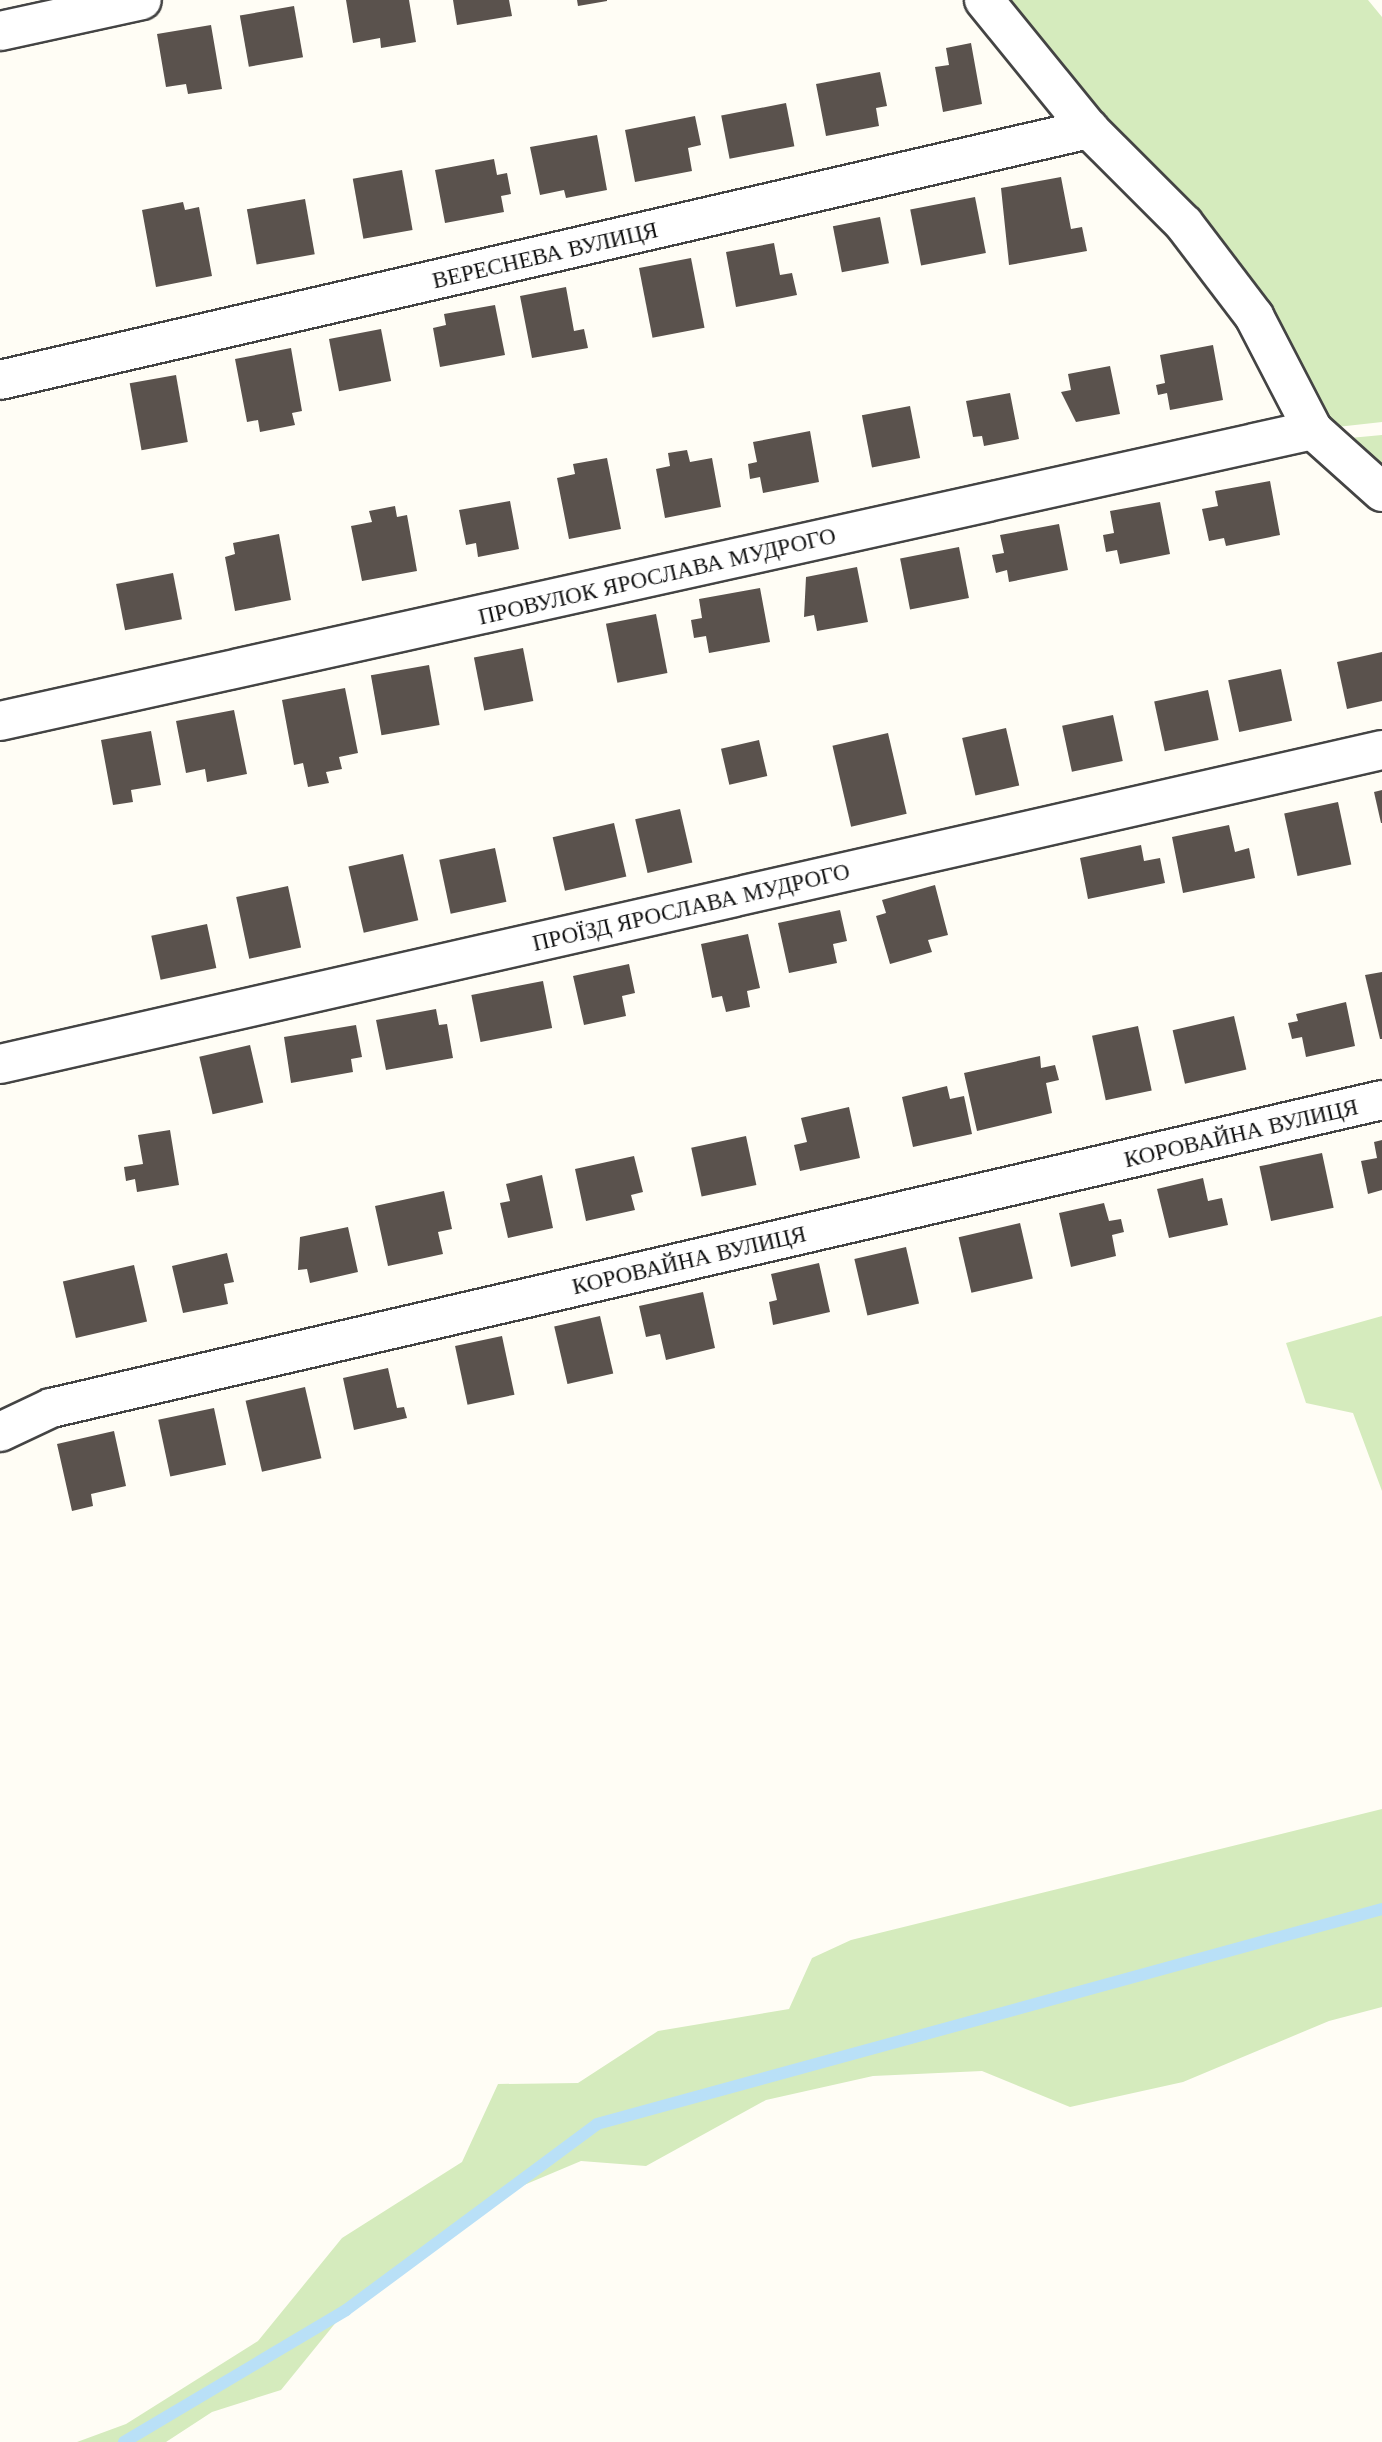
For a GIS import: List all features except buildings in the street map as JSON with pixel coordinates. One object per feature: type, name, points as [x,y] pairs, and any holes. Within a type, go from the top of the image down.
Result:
[{"type":"street","points":[[0,31],[142,0]]},
{"type":"street","points":[[984,0],[1089,129],[1184,224],[1254,316],[1313,430],[1382,492]]},
{"type":"street","name":"ВЕРЕСНЕВА ВУЛИЦЯ","points":[[0,380],[1089,129]]},
{"type":"street","name":"ПРОВУЛОК ЯРОСЛАВА МУДРОГО","points":[[0,722],[1313,430]]},
{"type":"street","name":"ПРОЇЗД ЯРОСЛАВА МУДРОГО","points":[[0,1064],[1382,750]]},
{"type":"street","name":"КОРОВАЙНА ВУЛИЦЯ","points":[[0,1432],[51,1408],[1382,1100]]},
{"type":"green space","points":[[999,0],[1368,0],[1382,17],[1382,422],[1337,427]]},
{"type":"green space","points":[[1382,435],[1382,481],[1339,439]]},
{"type":"green space","points":[[1382,1316],[1382,1491],[1353,1413],[1306,1403],[1286,1343]]},
{"type":"green space","points":[[1382,1809],[1382,2007],[1329,2021],[1183,2082],[1070,2107],[982,2071],[873,2076],[766,2100],[646,2166],[581,2161],[505,2193],[346,2310],[281,2390],[212,2412],[166,2442],[77,2442],[126,2424],[258,2341],[342,2238],[462,2162],[498,2084],[578,2083],[658,2031],[789,2009],[812,1958],[851,1940]]},
{"type":"waterway","points":[[124,2442],[346,2310],[597,2124],[1382,1909]]}]
